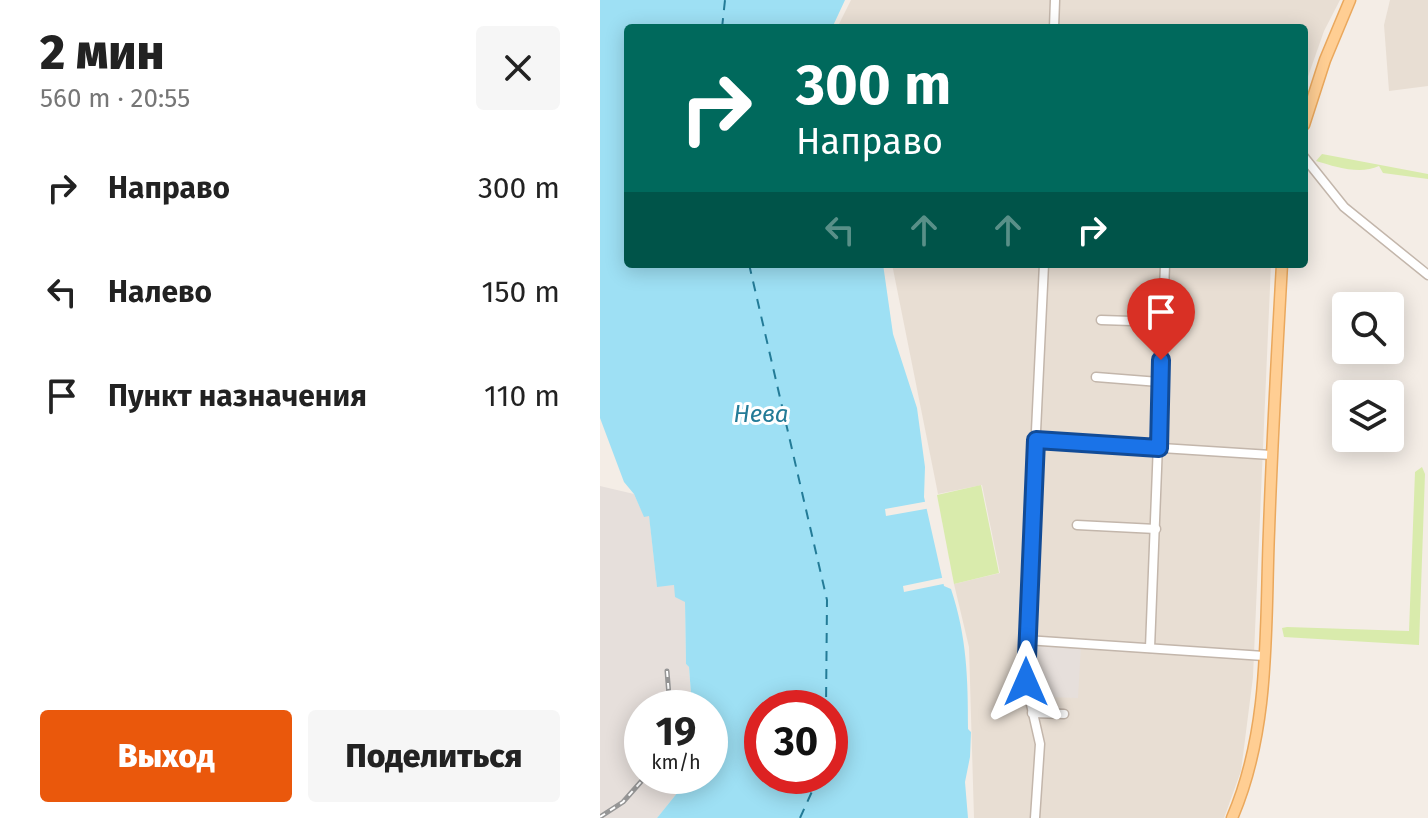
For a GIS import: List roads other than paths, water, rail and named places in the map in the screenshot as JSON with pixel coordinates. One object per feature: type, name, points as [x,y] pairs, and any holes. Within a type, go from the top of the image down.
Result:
[{"type":"main road","points":[[1308,113],[1325,60],[1350,0]]},
{"type":"main road","points":[[1232,818],[1256,744],[1264,656],[1282,268]]},
{"type":"street","points":[[1054,24],[1055,0]]},
{"type":"street","points":[[1308,162],[1344,207],[1428,275]]},
{"type":"street","points":[[1035,818],[1040,744],[1026,682],[1026,640],[1044,268]]},
{"type":"street","points":[[1150,648],[1165,268]]},
{"type":"street","points":[[1101,320],[1163,322]]},
{"type":"street","points":[[1096,377],[1159,382]]},
{"type":"street","points":[[1036,440],[1271,455]]},
{"type":"street","points":[[1077,525],[1156,529]]},
{"type":"street","points":[[1026,640],[1264,656]]},
{"type":"street","points":[[1032,713],[1064,714]]},
{"type":"water","name":"Нева","points":[[600,0],[845,0],[834,24],[624,24],[624,268],[884,268],[893,334],[917,408],[925,467],[924,497],[944,586],[951,589],[963,641],[968,729],[971,732],[965,782],[968,818],[657,818],[676,794],[728,794],[728,690],[691,690],[689,667],[686,664],[685,602],[675,597],[674,585],[657,587],[649,516],[644,517],[634,494],[624,482],[600,418]]},
{"type":"railway","points":[[667,671],[669,690]]},
{"type":"railway","points":[[600,817],[630,794]]}]
